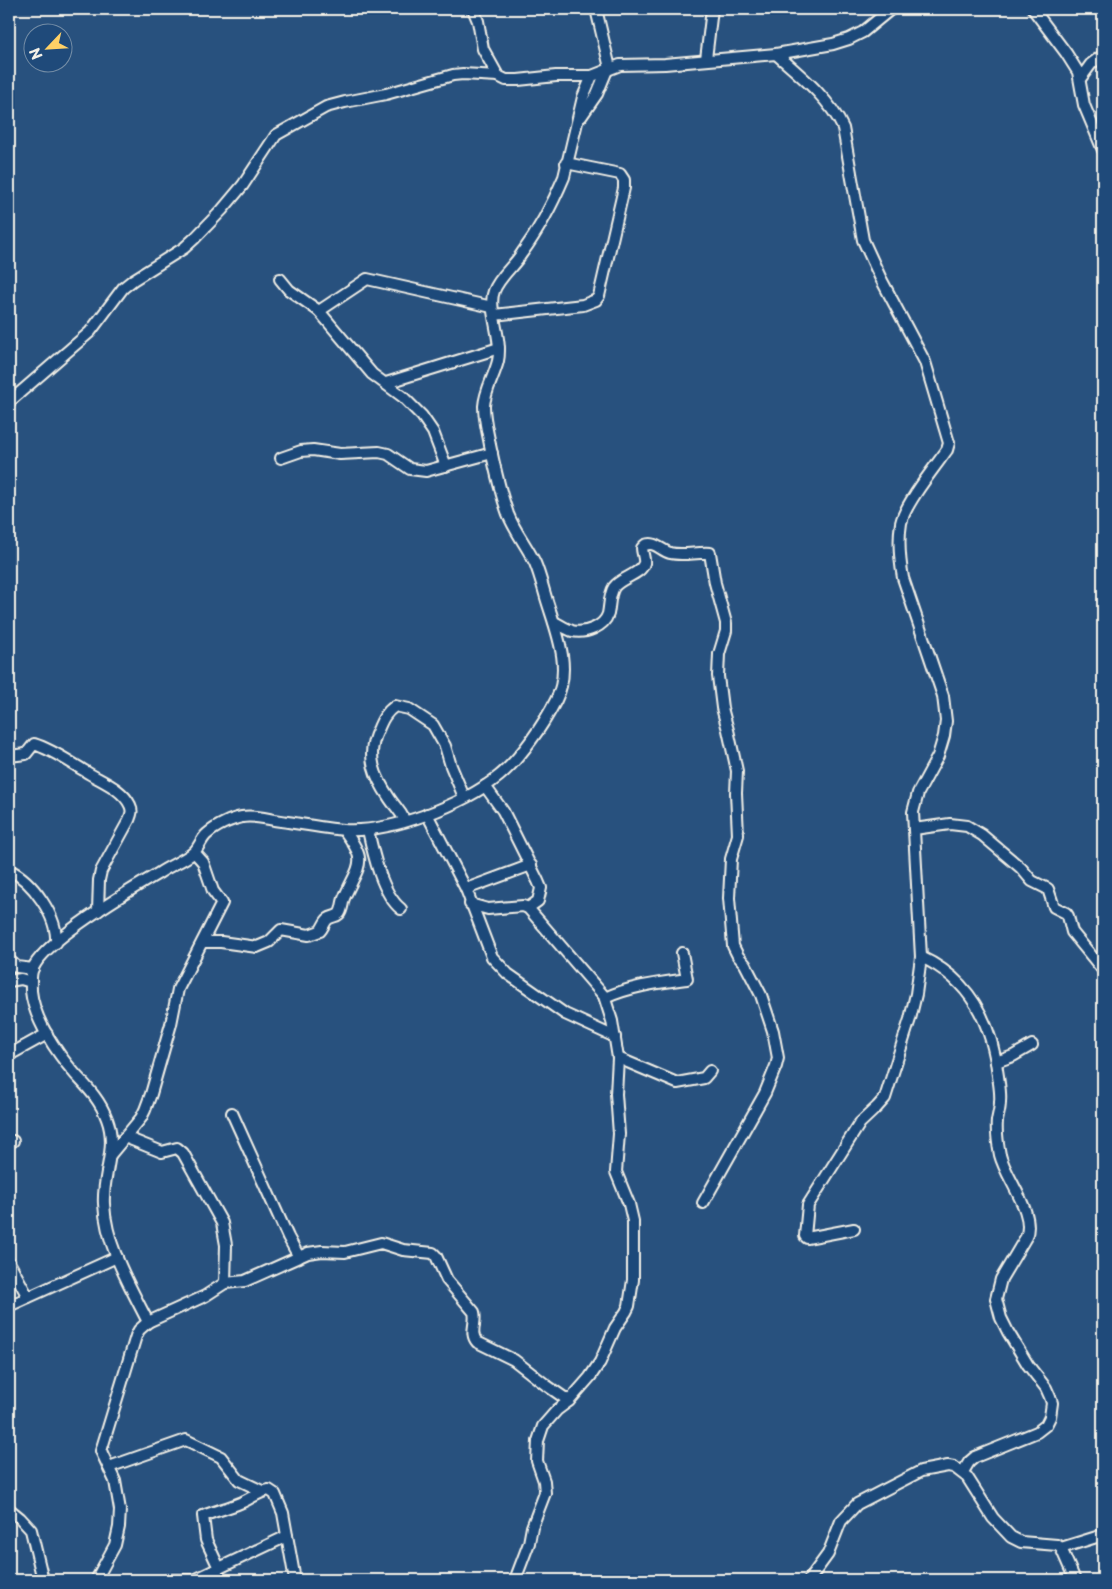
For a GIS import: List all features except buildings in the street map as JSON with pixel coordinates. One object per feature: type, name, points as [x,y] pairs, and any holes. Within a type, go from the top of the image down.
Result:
[{"type":"street","points":[[473,9],[478,21],[483,49],[498,76]]},
{"type":"street","points":[[577,123],[596,94],[609,69],[596,9]]},
{"type":"street","points":[[706,59],[712,9]]},
{"type":"street","points":[[9,402],[90,332],[123,288],[132,280],[184,248],[196,238],[243,185],[276,135],[312,114],[345,102],[386,94],[453,75],[498,76],[506,80],[556,76],[592,76],[620,65],[666,64],[776,54],[833,44],[849,39],[871,26],[891,9]]},
{"type":"street","points":[[1033,9],[1066,52],[1080,78],[1084,105],[1103,150]]},
{"type":"street","points":[[776,54],[828,105],[843,128],[863,240],[880,277],[923,357],[949,443],[912,501],[901,523],[900,563],[903,578],[943,696],[946,721],[938,756],[918,794],[913,812],[921,957],[916,994],[885,1098],[860,1122],[807,1208],[806,1237],[854,1229]]},
{"type":"street","points":[[1080,78],[1091,64],[1103,55]]},
{"type":"street","points":[[148,1322],[117,1257],[106,1226],[104,1183],[111,1154],[110,1129],[101,1105],[94,1093],[68,1064],[38,1018],[34,1008],[31,982],[33,968],[56,943],[98,911],[194,852],[210,831],[240,817],[259,817],[344,830],[368,830],[405,821],[427,814],[485,786],[501,774],[538,730],[558,696],[564,673],[561,649],[554,622],[535,564],[517,534],[507,510],[485,418],[484,403],[490,379],[498,361],[499,348],[492,295],[497,285],[524,252],[564,177],[566,162],[583,97],[592,76]]},
{"type":"street","points":[[320,311],[367,279],[493,311],[583,305],[596,300],[599,296],[624,188],[624,180],[620,174],[566,162]]},
{"type":"street","points":[[280,279],[289,290],[320,311],[362,364],[372,374],[403,397],[422,416],[433,432],[446,466]]},
{"type":"street","points":[[386,383],[499,348]]},
{"type":"street","points":[[282,458],[301,451],[313,450],[340,454],[379,452],[388,454],[410,468],[426,471],[492,453]]},
{"type":"street","points":[[554,622],[572,631],[581,632],[600,625],[607,617],[612,589],[616,584],[644,565],[642,548],[644,544],[654,544],[669,553],[675,554],[710,553],[715,583],[726,623],[726,631],[718,654],[718,676],[722,708],[737,771],[738,835],[731,859],[729,898],[733,946],[761,995],[773,1030],[778,1058],[764,1093],[703,1203]]},
{"type":"street","points":[[405,821],[379,780],[371,758],[375,736],[388,711],[395,706],[408,709],[434,725],[445,746],[464,797]]},
{"type":"street","points":[[9,756],[26,754],[34,744],[46,748],[113,788],[125,797],[130,805],[132,814],[100,875],[98,911]]},
{"type":"street","points":[[485,786],[503,811],[541,888],[538,901],[528,908]]},
{"type":"street","points":[[427,814],[466,889],[489,951],[498,964],[508,974],[565,1014],[615,1037]]},
{"type":"street","points":[[914,829],[959,824],[968,826],[982,835],[1022,868],[1032,882],[1048,889],[1054,907],[1066,913],[1072,932],[1103,970]]},
{"type":"street","points":[[203,942],[221,942],[257,947],[269,942],[281,930],[309,934],[320,932],[328,919],[340,913],[343,900],[359,865],[360,854],[356,845],[344,830]]},
{"type":"street","points":[[368,830],[382,879],[391,900],[401,908]]},
{"type":"street","points":[[111,1154],[141,1118],[170,1024],[178,989],[203,942],[215,913],[222,903],[213,891],[203,862],[194,852]]},
{"type":"street","points":[[466,889],[531,865]]},
{"type":"street","points":[[9,870],[25,880],[39,898],[55,926],[56,943]]},
{"type":"street","points":[[470,904],[488,909],[523,906],[528,908],[605,998],[615,1037],[618,1058],[616,1083],[619,1134],[616,1172],[629,1204],[633,1221],[632,1289],[629,1306],[615,1328],[600,1362],[585,1384],[550,1417],[541,1429],[537,1461],[544,1481],[545,1493],[532,1527],[529,1543],[516,1580]]},
{"type":"street","points":[[605,998],[631,988],[686,980],[682,953]]},
{"type":"street","points":[[921,957],[943,970],[960,985],[979,1009],[989,1031],[996,1062],[1000,1102],[997,1129],[1000,1153],[1004,1168],[1028,1219],[1026,1237],[1002,1279],[996,1299],[1001,1318],[1008,1332],[1046,1388],[1052,1403],[1048,1421],[1042,1429],[976,1457],[969,1462],[963,1472]]},
{"type":"street","points":[[9,960],[17,967],[33,968]]},
{"type":"street","points":[[9,981],[21,979],[31,982]]},
{"type":"street","points":[[9,1055],[48,1034]]},
{"type":"street","points":[[996,1062],[1013,1056],[1032,1045]]},
{"type":"street","points":[[618,1058],[677,1083],[704,1078],[710,1071]]},
{"type":"street","points":[[232,1112],[288,1237],[299,1257]]},
{"type":"street","points":[[126,1137],[159,1151],[177,1148],[183,1153],[222,1223],[225,1235],[225,1283]]},
{"type":"street","points":[[96,1580],[115,1544],[120,1528],[118,1491],[101,1451],[131,1349],[139,1330],[148,1322],[204,1296],[225,1283],[245,1281],[299,1257],[315,1252],[345,1252],[382,1243],[403,1250],[433,1253],[447,1280],[475,1314],[474,1339],[478,1343],[514,1360],[569,1401]]},
{"type":"street","points":[[9,1306],[117,1257]]},
{"type":"street","points":[[9,1262],[28,1297]]},
{"type":"street","points":[[109,1467],[186,1440],[221,1456],[239,1480],[262,1491]]},
{"type":"street","points":[[809,1580],[828,1554],[841,1521],[862,1501],[921,1471],[952,1466],[963,1472],[993,1518],[1011,1537],[1021,1542],[1057,1545],[1061,1548],[1075,1580]]},
{"type":"street","points":[[219,1568],[206,1540],[203,1516],[243,1502],[262,1491],[269,1490],[275,1494],[282,1513],[295,1580]]},
{"type":"street","points":[[9,1509],[31,1530],[43,1580]]},
{"type":"street","points":[[1061,1548],[1103,1535]]},
{"type":"street","points":[[168,1580],[195,1580],[287,1536]]},
{"type":"street","points":[[216,1580],[225,1580]]}]
